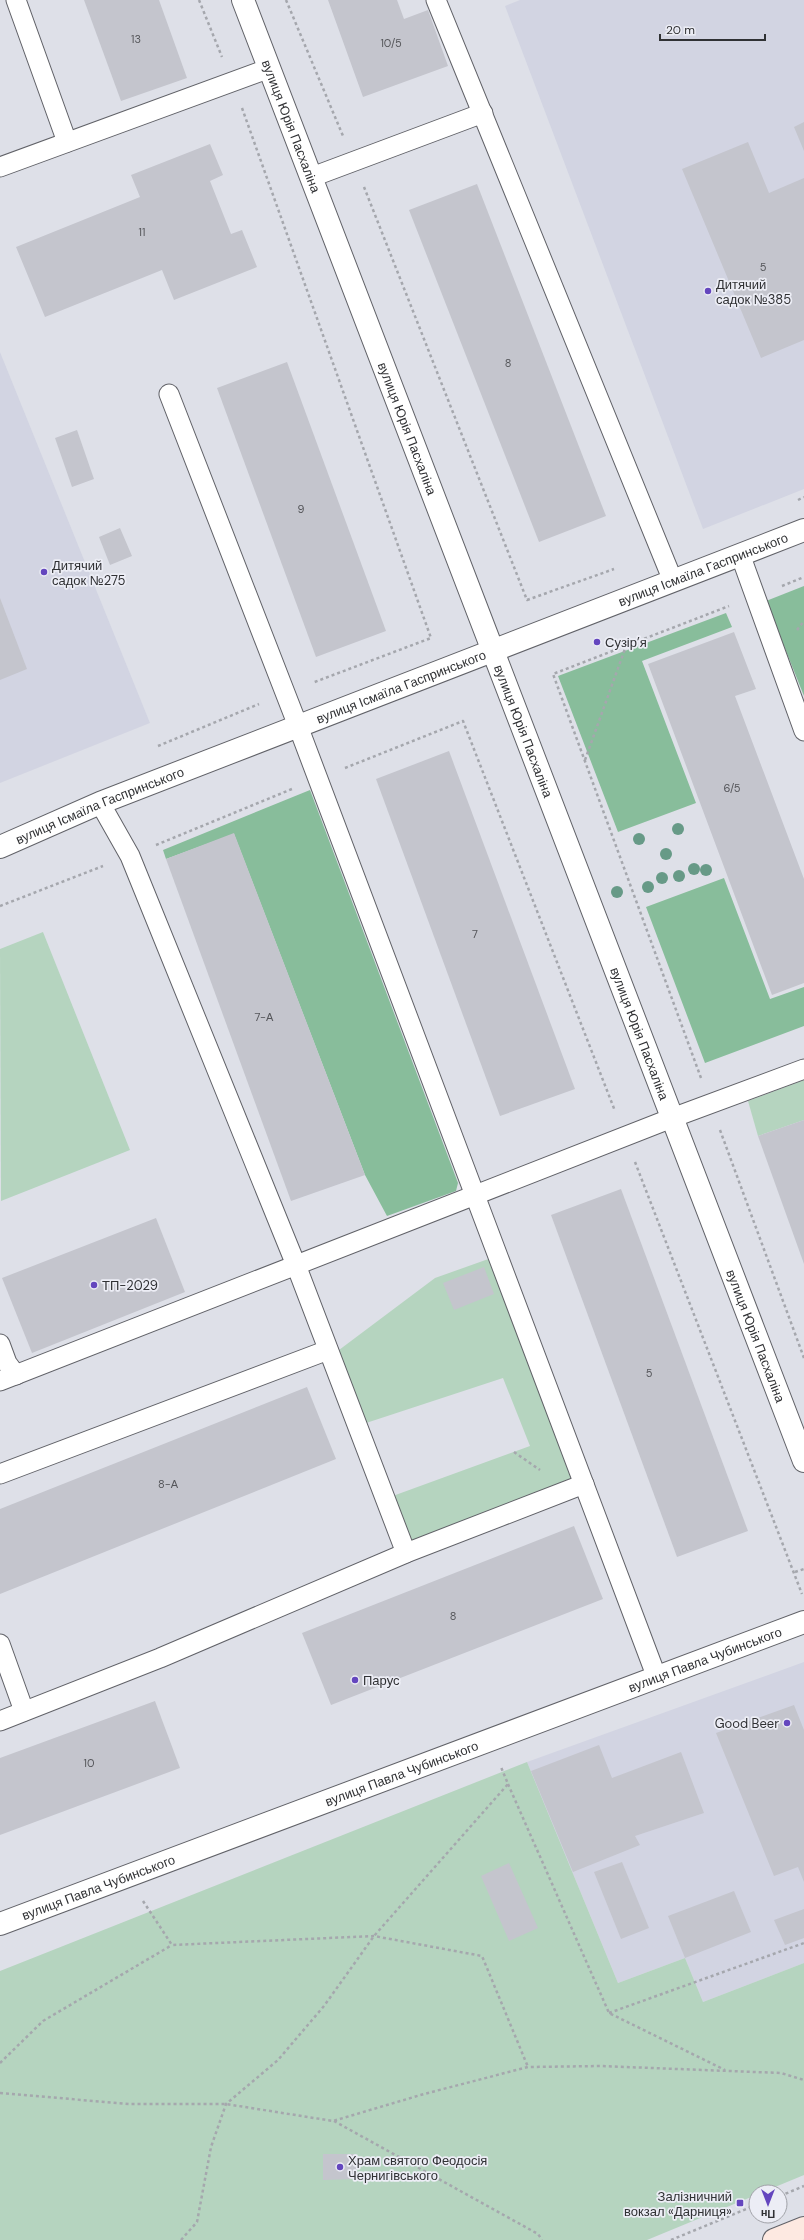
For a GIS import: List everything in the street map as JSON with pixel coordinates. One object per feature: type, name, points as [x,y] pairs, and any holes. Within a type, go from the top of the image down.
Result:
[{"type":"main road","points":[[774,2240],[804,2228]]},
{"type":"street","name":"вулиця Юрія Пасхаліна","points":[[243,0],[804,1461]]},
{"type":"street","name":"вулиця Ісмаїла Гаспринського","points":[[0,846],[100,803],[804,530]]},
{"type":"street","name":"вулиця Павла Чубинського","points":[[0,1924],[804,1622]]},
{"type":"lane","points":[[16,0],[67,142]]},
{"type":"lane","points":[[436,0],[674,581]]},
{"type":"lane","points":[[0,167],[270,68]]},
{"type":"lane","points":[[312,177],[483,113]]},
{"type":"lane","points":[[169,394],[298,726],[657,1678]]},
{"type":"lane","points":[[740,554],[804,731]]},
{"type":"lane","points":[[100,803],[130,856],[296,1265],[406,1553]]},
{"type":"lane","points":[[0,1344],[7,1363],[8,1378],[672,1118],[804,1069]]},
{"type":"lane","points":[[0,1474],[328,1350]]},
{"type":"lane","points":[[0,1721],[167,1655],[406,1553],[584,1484]]},
{"type":"lane","points":[[0,1644],[24,1711]]},
{"type":"path","points":[[155,748],[285,693],[432,638],[232,82],[198,0]]},
{"type":"path","points":[[286,0],[354,161],[527,600]]},
{"type":"path","points":[[804,577],[553,674],[804,1358]]},
{"type":"path","points":[[585,761],[626,646]]},
{"type":"path","points":[[0,906],[130,856],[463,721]]},
{"type":"path","points":[[804,1569],[795,1572],[804,1600]]},
{"type":"path","points":[[500,1763],[609,2013],[727,2071]]},
{"type":"path","points":[[181,2240],[197,2222],[211,2147],[226,2104],[278,2060],[324,2006],[374,1936],[508,1784]]},
{"type":"path","points":[[141,1897],[172,1945]]},
{"type":"path","points":[[0,2062],[43,2021],[172,1945],[374,1936],[482,1956],[528,2067]]},
{"type":"path","points":[[609,2013],[804,1943]]},
{"type":"path","points":[[333,2120],[424,2094],[528,2067],[600,2066],[781,2073],[804,2080]]},
{"type":"path","points":[[0,2093],[129,2104],[226,2104],[333,2120],[538,2234],[542,2240]]},
{"type":"path","points":[[788,2193],[804,2186]]},
{"type":"path","points":[[671,2240],[748,2208]]},
{"type":"shaded area","name":"Дитячий садок №385","points":[[520,0],[804,0],[804,489],[703,529],[505,6]]},
{"type":"shaded area","name":"Дитячий садок №275","points":[[0,352],[150,723],[0,783]]},
{"type":"shaded area","points":[[804,1662],[804,1963],[703,2002],[685,1958],[618,1983],[527,1762]]},
{"type":"green space","points":[[804,586],[804,696],[766,601]]},
{"type":"green space","points":[[726,613],[732,627],[642,661],[696,803],[618,832],[558,676]]},
{"type":"green space","points":[[310,790],[458,1183],[456,1191],[387,1216],[365,1175],[234,834],[166,859],[163,850]]},
{"type":"green space","points":[[724,878],[770,999],[804,987],[804,1026],[705,1063],[646,907]]},
{"type":"green space","points":[[43,932],[130,1150],[1,1201],[0,949]]},
{"type":"green space","points":[[804,1080],[804,1120],[758,1136],[748,1101]]},
{"type":"green space","points":[[494,1257],[573,1477],[570,1483],[412,1544],[390,1497],[530,1446],[503,1378],[360,1425],[335,1353],[435,1278]]},
{"type":"green space","points":[[527,1762],[618,1983],[685,1958],[703,2002],[804,1963],[804,2175],[782,2184],[748,2184],[748,2198],[647,2240],[0,2240],[0,1971]]},
{"type":"building","points":[[84,0],[159,0],[187,78],[121,101]]},
{"type":"building","points":[[328,0],[397,0],[404,19],[428,10],[448,66],[363,97]]},
{"type":"building","points":[[804,122],[804,151],[794,127]]},
{"type":"building","points":[[748,142],[769,193],[804,178],[804,340],[761,358],[682,169]]},
{"type":"building","points":[[210,144],[223,175],[210,181],[231,234],[242,230],[257,267],[174,300],[162,270],[45,317],[16,247],[140,197],[131,175]]},
{"type":"building","points":[[477,184],[606,516],[539,542],[409,210]]},
{"type":"building","points":[[287,362],[386,631],[316,657],[217,388]]},
{"type":"building","points":[[77,430],[94,479],[72,487],[55,438]]},
{"type":"building","points":[[120,528],[132,556],[110,565],[99,537]]},
{"type":"building","points":[[0,598],[27,669],[0,680]]},
{"type":"building","points":[[734,632],[756,689],[735,696],[804,879],[804,983],[772,995],[648,664]]},
{"type":"building","points":[[449,751],[575,1089],[500,1116],[376,779]]},
{"type":"building","points":[[234,833],[365,1175],[291,1201],[166,859]]},
{"type":"building","points":[[804,1120],[804,1264],[758,1136]]},
{"type":"building","points":[[621,1189],[748,1531],[677,1557],[551,1215]]},
{"type":"building","name":"ТП-2029","points":[[156,1218],[185,1292],[32,1353],[2,1278]]},
{"type":"building","points":[[484,1267],[494,1294],[454,1310],[443,1283]]},
{"type":"building","points":[[307,1387],[336,1459],[0,1594],[0,1509]]},
{"type":"building","points":[[574,1526],[603,1599],[331,1705],[302,1633]]},
{"type":"building","points":[[155,1701],[180,1768],[0,1835],[0,1758]]},
{"type":"building","points":[[794,1705],[804,1730],[804,1882],[798,1867],[774,1876],[716,1733]]},
{"type":"building","points":[[599,1745],[612,1778],[681,1752],[704,1813],[635,1836],[640,1845],[573,1872],[531,1771]]},
{"type":"building","points":[[622,1862],[649,1928],[621,1939],[594,1872]]},
{"type":"building","points":[[509,1863],[538,1928],[509,1941],[481,1876]]},
{"type":"building","points":[[734,1891],[751,1932],[685,1958],[668,1916]]},
{"type":"building","points":[[804,1909],[804,1938],[785,1945],[774,1920]]},
{"type":"building","name":"Храм святого Феодосія Чернигівського","points":[[323,2154],[357,2154],[357,2179],[323,2180]]},
{"type":"place","name":"Дитячий садок №385","points":[[708,291]]},
{"type":"place","name":"Дитячий садок №275","points":[[44,572]]},
{"type":"place","name":"Сузір’я","points":[[597,642]]},
{"type":"place","name":"ТП-2029","points":[[94,1285]]},
{"type":"place","name":"Парус","points":[[355,1680]]},
{"type":"place","name":"Good Beer","points":[[787,1723]]},
{"type":"place","name":"Храм святого Феодосія Чернигівського","points":[[340,2167]]},
{"type":"place","name":"Залізничний вокзал «Дарниця»","points":[[740,2203]]}]
